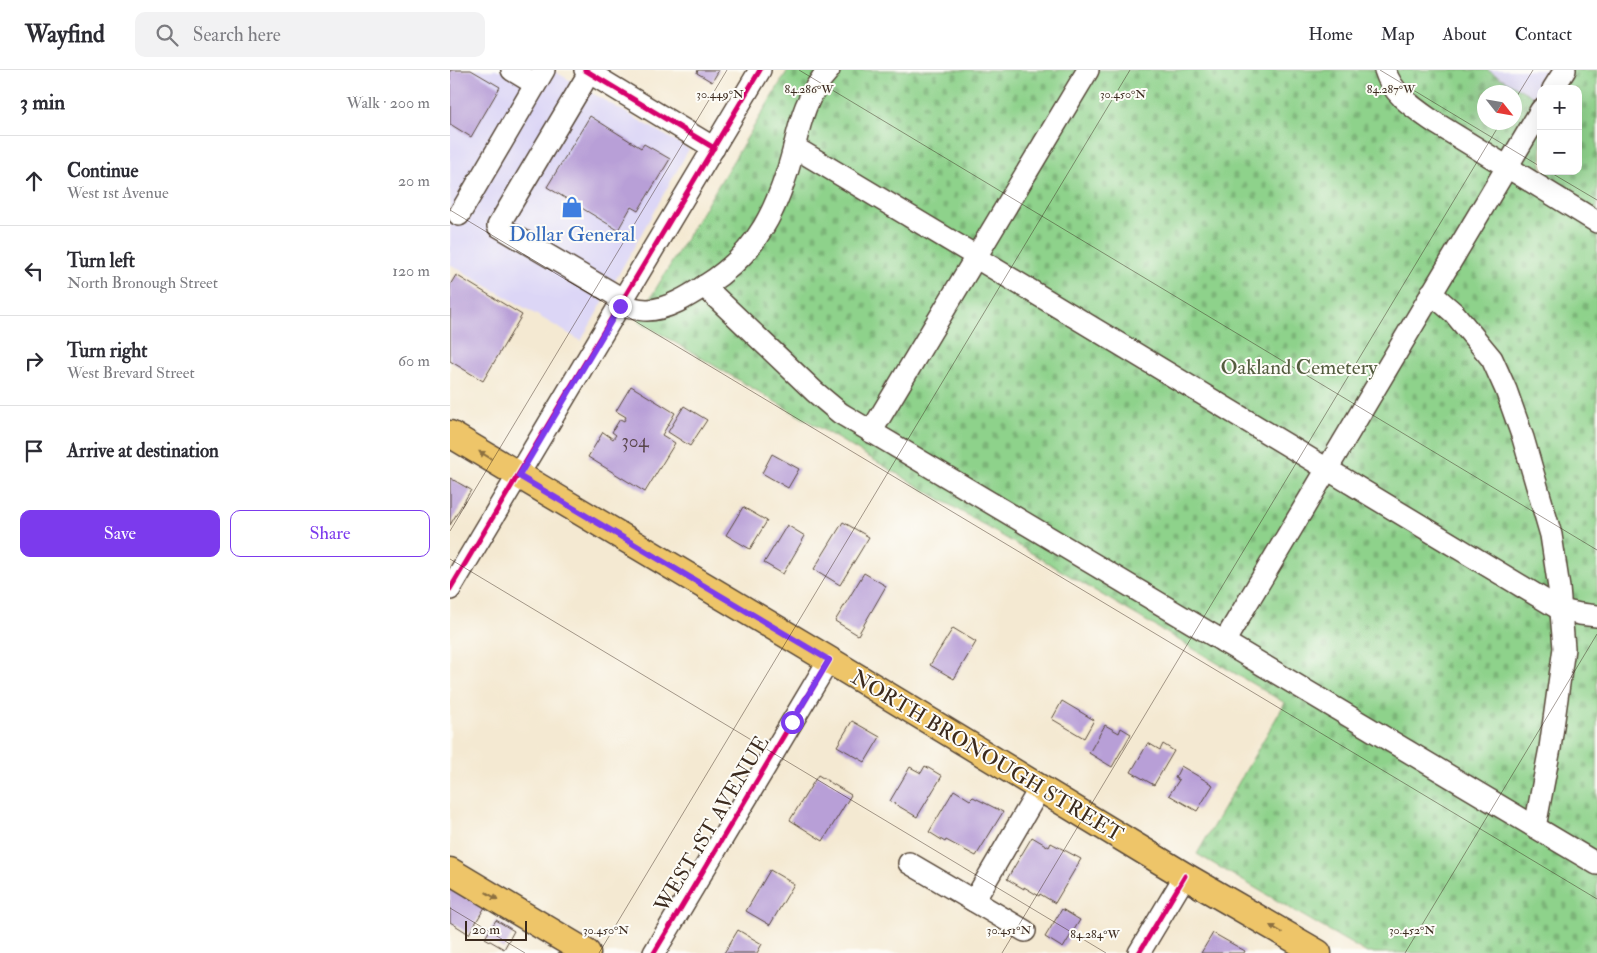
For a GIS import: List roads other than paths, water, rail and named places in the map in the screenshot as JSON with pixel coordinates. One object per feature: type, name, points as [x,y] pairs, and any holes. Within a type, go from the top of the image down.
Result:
[{"type":"main road","name":"NORTH BRONOUGH STREET","points":[[450,434],[829,660],[1185,876],[1318,953]]},
{"type":"main road","points":[[450,871],[587,953]]},
{"type":"street","points":[[458,214],[540,77],[512,70]]},
{"type":"street","points":[[450,589],[760,70]]},
{"type":"street","points":[[714,148],[587,71],[498,226],[622,303],[648,310],[678,302],[723,274],[741,257],[761,232],[783,188],[803,110],[813,91],[829,70]]},
{"type":"street","points":[[871,432],[1088,70]]},
{"type":"street","points":[[1385,70],[1408,104],[1597,222]]},
{"type":"street","points":[[1556,85],[1565,70]]},
{"type":"street","points":[[1224,642],[1537,117]]},
{"type":"street","points":[[794,148],[1561,610],[1597,616]]},
{"type":"street","points":[[704,286],[840,414],[1597,864]]},
{"type":"street","points":[[1431,293],[1454,313],[1492,359],[1506,390],[1551,535],[1564,648],[1550,748],[1535,827]]},
{"type":"street","name":"WEST 1ST AVENUE","points":[[654,953],[829,660]]},
{"type":"street","points":[[974,901],[1040,788]]},
{"type":"street","points":[[909,863],[1025,930]]},
{"type":"street","points":[[1139,953],[1185,876]]},
{"type":"place","name":"Dollar General","points":[[572,207]]},
{"type":"park label","name":"Oakland Cemetery","points":[[1299,367]]}]
